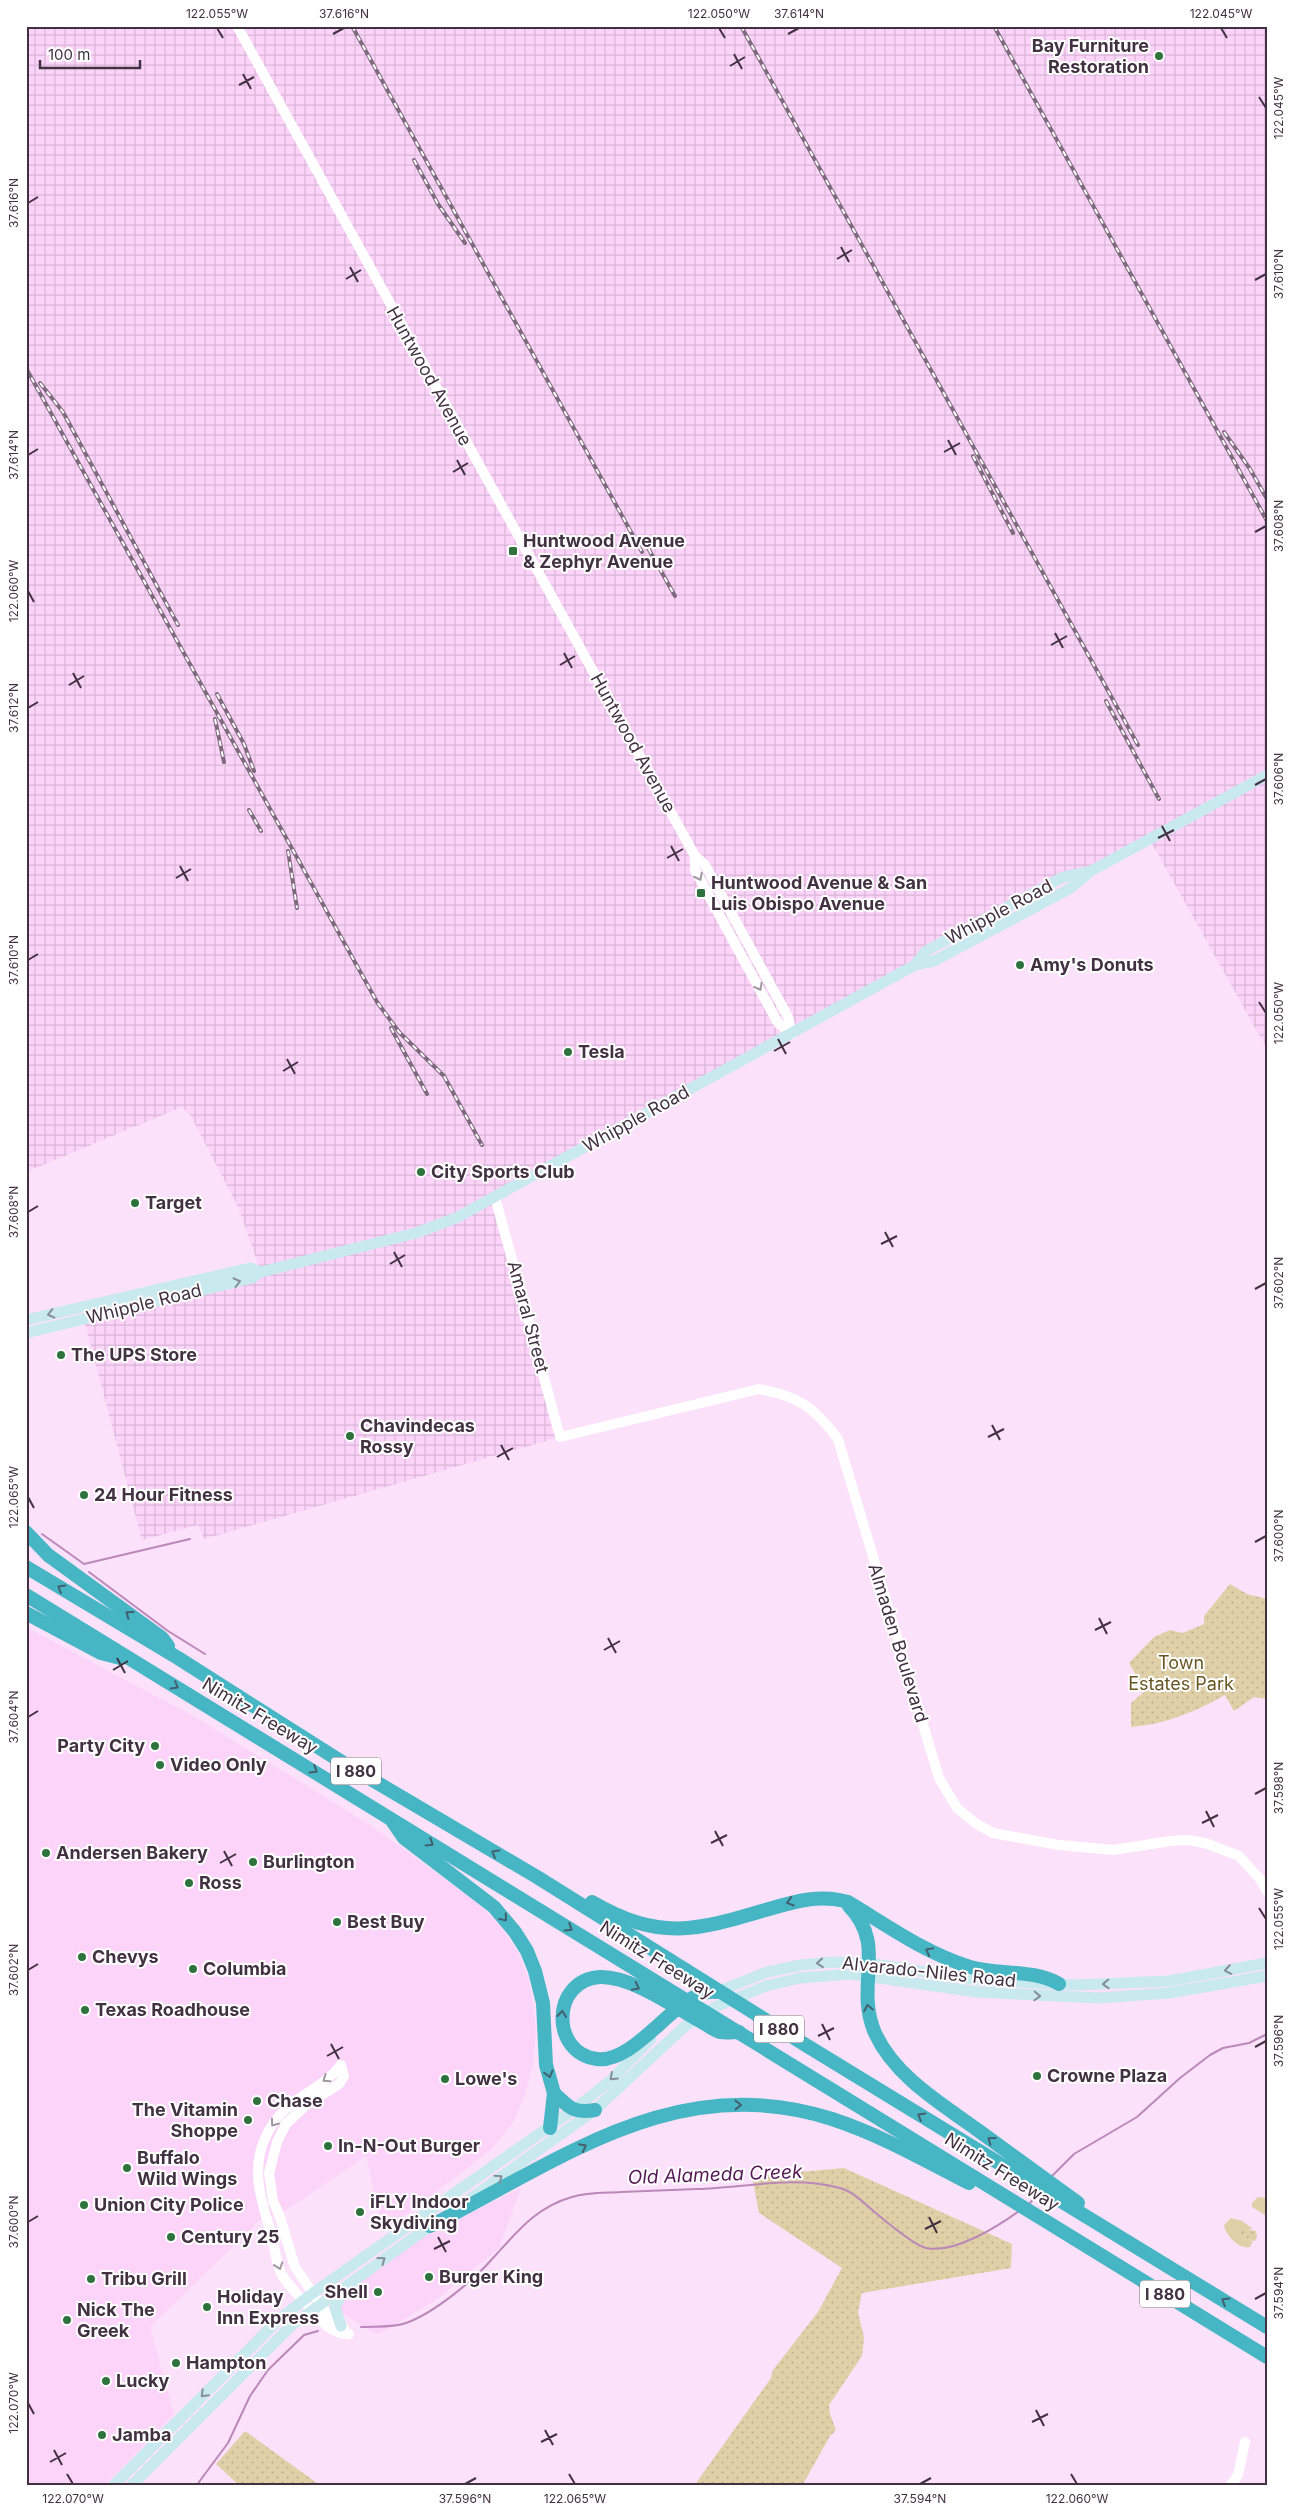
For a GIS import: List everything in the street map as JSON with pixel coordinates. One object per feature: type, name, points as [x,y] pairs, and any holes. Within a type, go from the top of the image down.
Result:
[{"type":"highway","points":[[26,1532],[48,1555],[162,1638],[178,1658]]},
{"type":"highway","name":"Nimitz Freeway","points":[[26,1567],[178,1658],[337,1759],[1026,2174]]},
{"type":"highway","name":"Nimitz Freeway","points":[[26,1595],[1006,2196],[1067,2228],[1267,2357]]},
{"type":"highway","points":[[26,1613],[101,1653],[133,1661]]},
{"type":"highway","points":[[389,1817],[404,1838],[494,1907],[521,1941],[531,1961],[540,1989],[546,2065],[554,2093],[550,2128]]},
{"type":"highway","points":[[537,1878],[557,1882],[624,1918],[678,1929],[712,1925],[799,1900],[838,1899],[848,1902],[943,1958],[988,1971],[1047,1977],[1059,1984]]},
{"type":"highway","points":[[838,1899],[851,1908],[865,1928],[869,1942],[866,1998],[869,2016],[879,2040],[891,2059],[925,2092],[1026,2174]]},
{"type":"highway","points":[[716,1992],[708,1991],[696,1997],[657,2028],[632,2048],[612,2058],[596,2059],[582,2054],[570,2043],[563,2030],[561,2014],[566,1999],[576,1986],[590,1979],[606,1978],[629,1984],[720,2032],[740,2032]]},
{"type":"highway","points":[[554,2093],[573,2110],[582,2113],[595,2110]]},
{"type":"highway","points":[[430,2226],[626,2126],[670,2112],[734,2105],[799,2111],[849,2125],[1006,2196]]},
{"type":"highway","name":"I 880","points":[[1026,2174],[1096,2222],[1267,2327]]},
{"type":"highway","name":"I 880","points":[[1067,2228],[1267,2347]]},
{"type":"main road","name":"Whipple Road","points":[[26,1333],[252,1278],[261,1272],[429,1229],[456,1218],[915,965],[926,951],[1063,877],[1091,871],[1267,775]]},
{"type":"main road","name":"Whipple Road","points":[[26,1320],[250,1268],[261,1272]]},
{"type":"main road","name":"Alvarado-Niles Road","points":[[716,1992],[752,1977],[801,1964],[832,1962],[978,1992],[1074,1998],[1123,1997],[1176,1992],[1267,1976]]},
{"type":"main road","name":"Alvarado-Niles Road","points":[[131,2486],[268,2348],[316,2307],[595,2110],[630,2079],[671,2037],[714,2007],[766,1986],[868,1969],[978,1980],[1059,1984],[1144,1983],[1267,1963]]},
{"type":"main road","points":[[1123,1997],[1126,1991],[1185,1982],[1189,1977]]},
{"type":"main road","points":[[113,2486],[279,2319],[303,2300],[550,2128],[610,2080],[657,2028]]},
{"type":"main road","points":[[341,2326],[336,2308],[343,2289]]},
{"type":"street","name":"Huntwood Avenue","points":[[237,26],[695,856],[705,865],[732,914],[788,1017],[792,1034]]},
{"type":"street","name":"Amaral Street","points":[[495,1197],[560,1437]]},
{"type":"street","name":"Almaden Boulevard","points":[[560,1437],[742,1391],[759,1389],[781,1393],[801,1401],[820,1415],[838,1439],[939,1778],[957,1808],[975,1823],[993,1833],[1059,1845],[1113,1850],[1172,1841],[1187,1840],[1205,1843],[1239,1856],[1260,1879],[1267,1891]]},
{"type":"street","points":[[316,2307],[303,2300],[283,2276],[258,2191],[259,2159],[267,2132],[282,2113],[299,2097],[333,2074],[341,2065],[344,2076],[340,2084],[305,2106],[286,2124],[277,2142],[269,2173],[273,2201],[280,2217],[295,2267],[313,2293],[320,2320],[341,2335],[349,2334],[341,2326]]},
{"type":"street","points":[[1230,2486],[1238,2475],[1245,2442]]},
{"type":"shaded area","points":[[26,26],[1267,26],[1267,1049],[1150,840],[1063,877],[958,935],[915,965],[495,1197],[560,1437],[204,1539],[198,1525],[142,1540],[84,1320],[261,1272],[238,1207],[191,1116],[182,1107],[26,1172]]},
{"type":"shaded area","points":[[26,1627],[195,1717],[370,1825],[478,1903],[501,1927],[517,1951],[528,1977],[536,2032],[533,2064],[525,2094],[514,2121],[492,2149],[383,2232],[366,2156],[288,2209],[259,2221],[150,2327],[174,2414],[104,2486],[26,2486]]},
{"type":"shaded area","points":[[521,2188],[499,2248],[436,2300],[377,2335],[325,2302],[416,2240]]},
{"type":"green space","name":"Town Estates Park","points":[[1230,1584],[1247,1594],[1267,1599],[1267,1699],[1254,1697],[1234,1711],[1225,1695],[1203,1707],[1180,1716],[1156,1723],[1131,1727],[1131,1703],[1145,1691],[1129,1663],[1154,1637],[1170,1630],[1183,1633],[1204,1624],[1204,1616]]},
{"type":"green space","points":[[844,2168],[1012,2244],[1011,2268],[862,2293],[858,2312],[864,2338],[862,2356],[829,2405],[836,2430],[830,2436],[802,2486],[694,2486],[771,2378],[773,2370],[818,2312],[842,2268],[759,2213],[752,2176]]},
{"type":"green space","points":[[1258,2197],[1267,2198],[1267,2216],[1252,2207],[1252,2203]]},
{"type":"green space","points":[[1231,2218],[1242,2221],[1253,2229],[1247,2230],[1241,2237],[1253,2241],[1250,2247],[1238,2244],[1227,2233],[1224,2225]]},
{"type":"green space","points":[[1242,2229],[1256,2231],[1255,2241],[1241,2237],[1239,2234]]},
{"type":"green space","points":[[245,2431],[321,2486],[240,2486],[216,2464]]},
{"type":"waterway","points":[[42,1534],[84,1564],[190,1539]]},
{"type":"waterway","points":[[89,1572],[168,1631],[205,1654]]},
{"type":"waterway","name":"Old Alameda Creek","points":[[1051,2177],[1074,2154],[1137,2117],[1180,2078],[1210,2055],[1223,2048],[1249,2043],[1267,2034]]},
{"type":"waterway","name":"Old Alameda Creek","points":[[361,2327],[401,2325],[429,2312],[475,2276],[519,2230],[538,2214],[559,2201],[584,2194],[715,2188],[786,2182],[822,2184],[850,2192],[894,2228],[920,2246],[937,2249],[975,2238],[1019,2211]]},
{"type":"waterway","name":"Old Alameda Creek","points":[[1029,2204],[1039,2193]]},
{"type":"waterway","name":"Old Alameda Creek","points":[[196,2486],[228,2443],[250,2396],[268,2370],[304,2335],[318,2331]]},
{"type":"railway","points":[[352,26],[642,552]]},
{"type":"railway","points":[[741,26],[1138,745]]},
{"type":"railway","points":[[994,26],[1267,521]]},
{"type":"railway","points":[[414,160],[438,204],[465,243]]},
{"type":"railway","points":[[26,368],[377,1002],[399,1032],[444,1076],[482,1145]]},
{"type":"railway","points":[[40,383],[63,412],[178,625]]},
{"type":"railway","points":[[1224,432],[1250,469],[1267,499]]},
{"type":"railway","points":[[973,456],[1013,533]]},
{"type":"railway","points":[[643,539],[675,596]]},
{"type":"railway","points":[[217,694],[244,744],[254,771]]},
{"type":"railway","points":[[1106,701],[1159,799]]},
{"type":"railway","points":[[215,719],[224,762]]},
{"type":"railway","points":[[249,810],[261,831]]},
{"type":"railway","points":[[288,851],[297,908]]},
{"type":"railway","points":[[391,1028],[427,1094]]},
{"type":"place","name":"Bay Furniture Restoration","points":[[1159,56]]},
{"type":"place","name":"Huntwood Avenue & Zephyr Avenue","points":[[513,551]]},
{"type":"place","name":"Huntwood Avenue & San Luis Obispo Avenue","points":[[701,893]]},
{"type":"place","name":"Amy's Donuts","points":[[1020,965]]},
{"type":"place","name":"Tesla","points":[[568,1052]]},
{"type":"place","name":"City Sports Club","points":[[421,1172]]},
{"type":"place","name":"Target","points":[[135,1203]]},
{"type":"place","name":"The UPS Store","points":[[61,1355]]},
{"type":"place","name":"Chavindecas Rossy","points":[[350,1436]]},
{"type":"place","name":"24 Hour Fitness","points":[[84,1495]]},
{"type":"place","name":"Party City","points":[[155,1746]]},
{"type":"place","name":"Video Only","points":[[160,1765]]},
{"type":"place","name":"Andersen Bakery","points":[[46,1853]]},
{"type":"place","name":"Burlington","points":[[253,1862]]},
{"type":"place","name":"Ross","points":[[189,1883]]},
{"type":"place","name":"Best Buy","points":[[337,1922]]},
{"type":"place","name":"Chevys","points":[[82,1957]]},
{"type":"place","name":"Columbia","points":[[193,1969]]},
{"type":"place","name":"Texas Roadhouse","points":[[85,2010]]},
{"type":"place","name":"Crowne Plaza","points":[[1037,2076]]},
{"type":"place","name":"Lowe's","points":[[445,2079]]},
{"type":"place","name":"Chase","points":[[257,2101]]},
{"type":"place","name":"The Vitamin Shoppe","points":[[248,2120]]},
{"type":"place","name":"In-N-Out Burger","points":[[328,2146]]},
{"type":"place","name":"Buffalo Wild Wings","points":[[127,2168]]},
{"type":"place","name":"Union City Police","points":[[84,2205]]},
{"type":"place","name":"iFLY Indoor Skydiving","points":[[360,2212]]},
{"type":"place","name":"Century 25","points":[[171,2237]]},
{"type":"place","name":"Burger King","points":[[429,2277]]},
{"type":"place","name":"Tribu Grill","points":[[91,2279]]},
{"type":"place","name":"Shell","points":[[378,2292]]},
{"type":"place","name":"Holiday Inn Express","points":[[207,2307]]},
{"type":"place","name":"Nick The Greek","points":[[67,2320]]},
{"type":"place","name":"Hampton","points":[[176,2363]]},
{"type":"place","name":"Lucky","points":[[106,2381]]},
{"type":"place","name":"Jamba","points":[[102,2435]]}]
